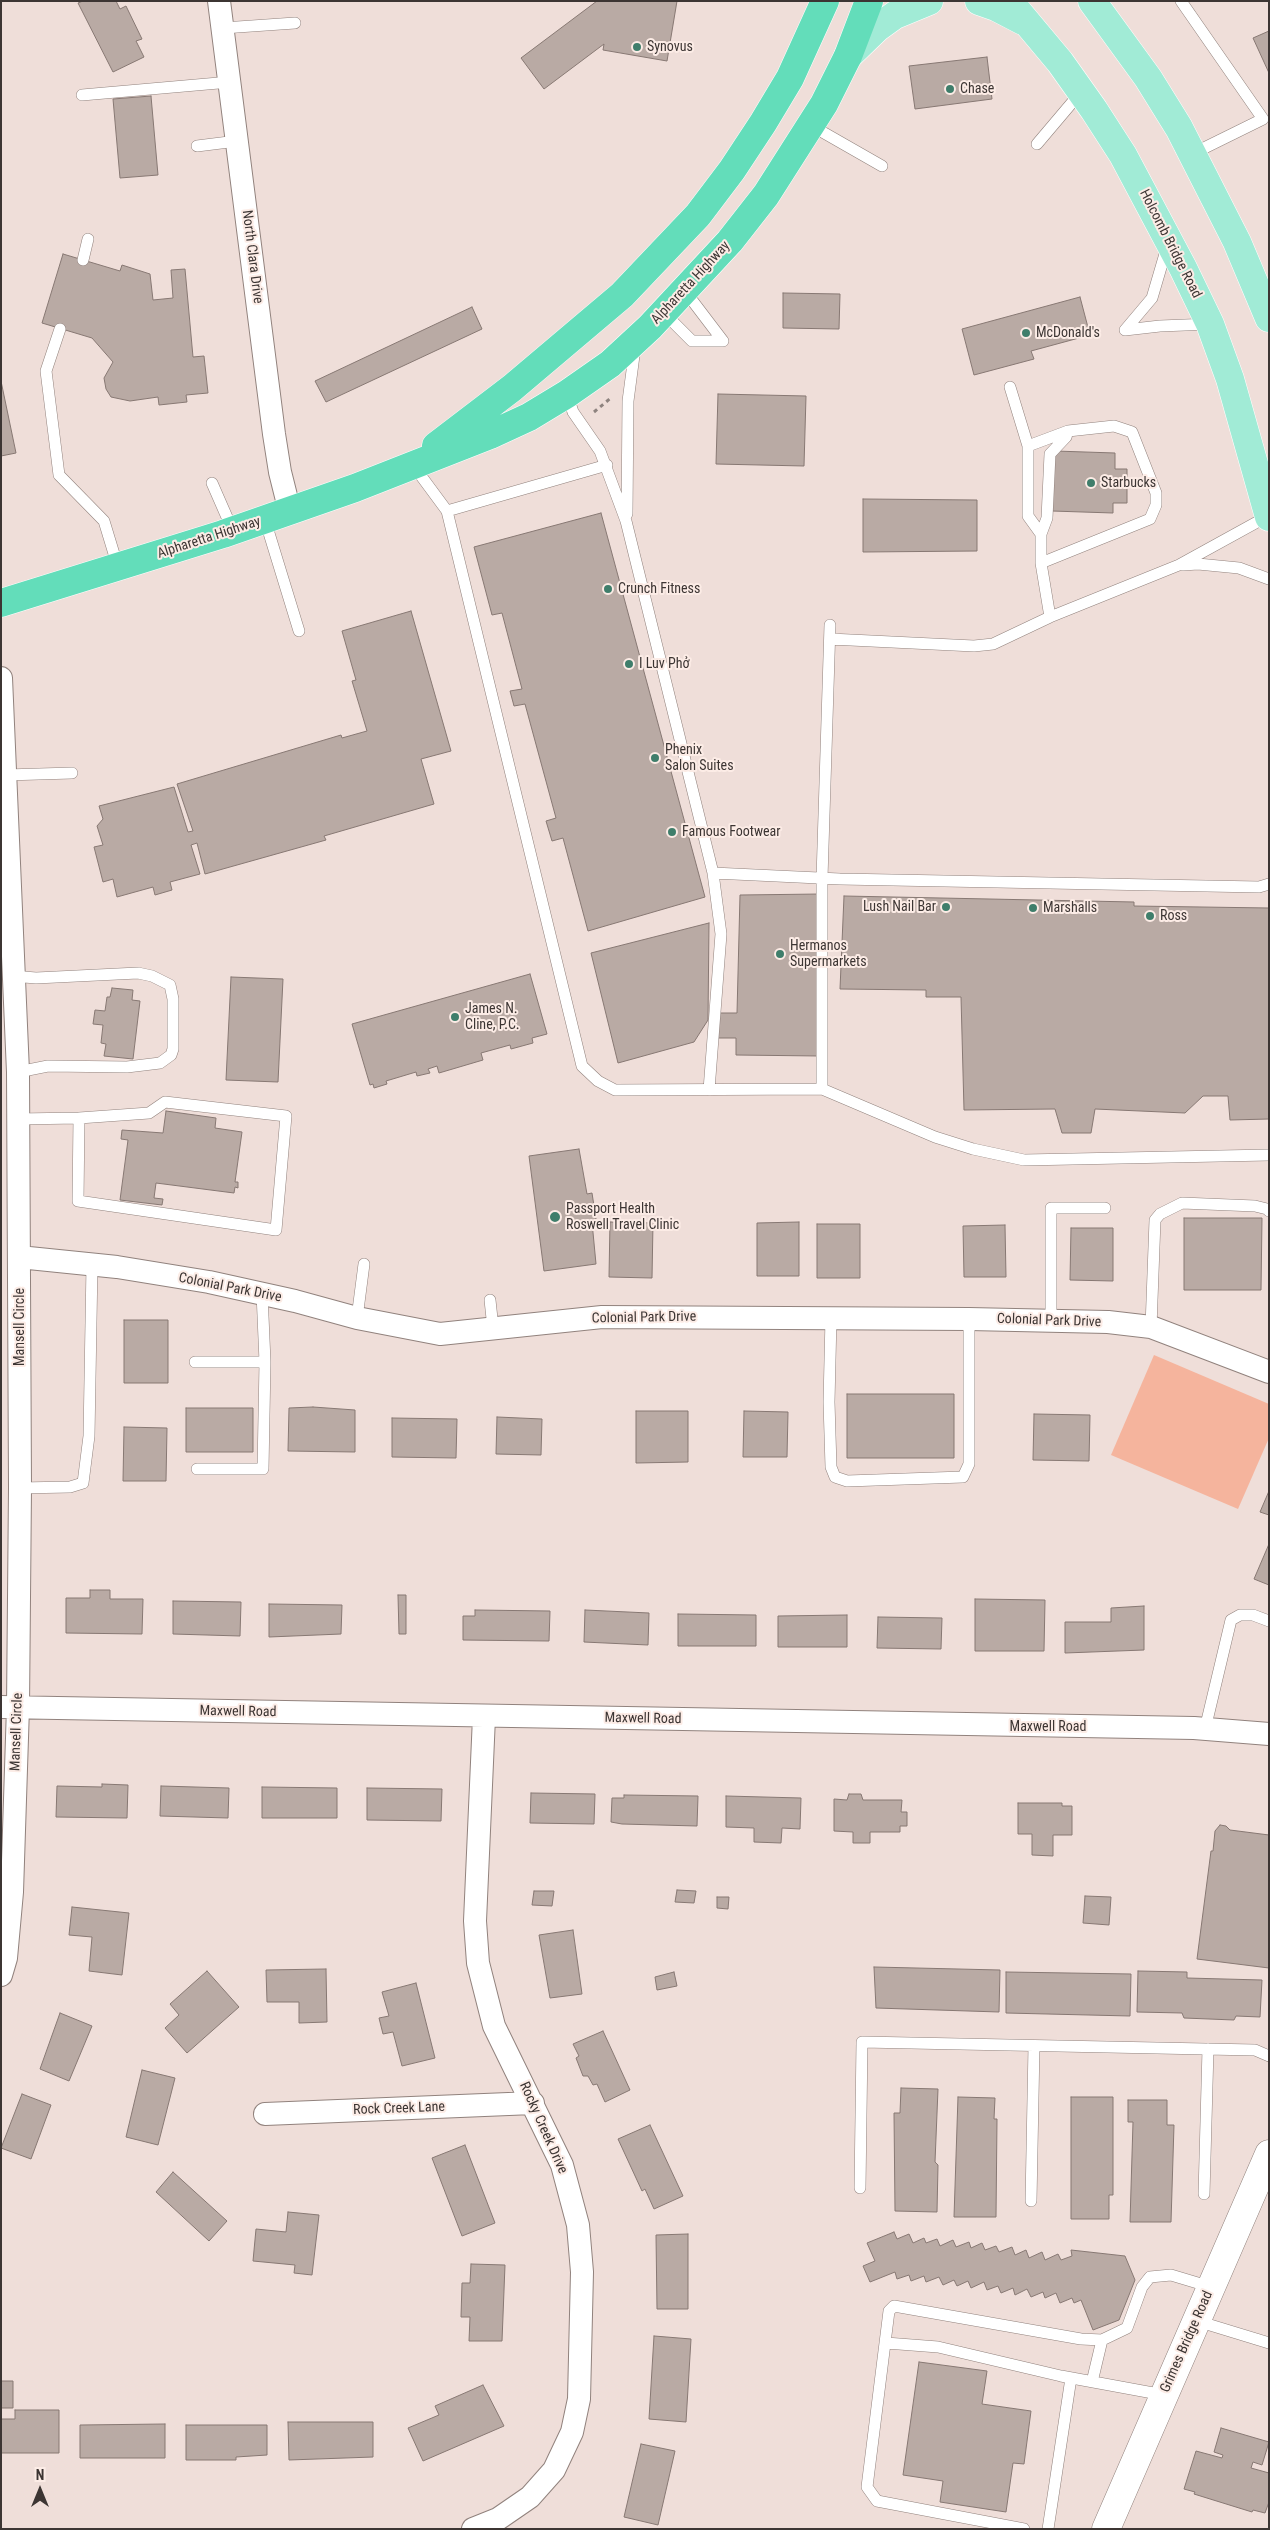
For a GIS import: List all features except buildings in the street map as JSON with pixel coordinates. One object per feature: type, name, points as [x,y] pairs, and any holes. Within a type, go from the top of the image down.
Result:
[{"type":"highway","name":"Alpharetta Highway","points":[[413,464],[512,388],[589,324],[661,257],[698,215],[732,170],[790,78],[825,1]]},
{"type":"highway","name":"Alpharetta Highway","points":[[1,603],[278,516],[490,435],[529,418],[567,394],[610,364],[664,313],[730,241],[760,202],[812,126],[848,56],[869,1]]},
{"type":"highway","points":[[567,394],[572,356],[578,340],[589,324]]},
{"type":"main road","points":[[848,56],[877,28],[894,16],[929,1]]},
{"type":"main road","points":[[979,1],[996,7],[1029,24]]},
{"type":"main road","name":"Holcomb Bridge Road","points":[[1009,1],[1081,92],[1123,155],[1169,241],[1210,324],[1247,435],[1269,516]]},
{"type":"main road","points":[[1092,1],[1148,78],[1192,154],[1237,242],[1269,318]]},
{"type":"street","name":"North Clara Drive","points":[[220,1],[280,472],[278,516]]},
{"type":"street","name":"Mansell Circle","points":[[1,678],[6,775],[9,965],[18,1072],[20,1488],[10,1707],[12,1892],[6,1958],[1,1975]]},
{"type":"street","name":"Colonial Park Drive","points":[[19,1257],[92,1265],[209,1282],[357,1318],[440,1334],[602,1317],[1051,1321],[1151,1327],[1269,1372]]},
{"type":"street","name":"Maxwell Road","points":[[10,1707],[1205,1729],[1269,1734]]},
{"type":"street","name":"Rocky Creek Drive","points":[[473,2529],[498,2520],[530,2497],[554,2470],[572,2432],[579,2399],[582,2272],[578,2225],[562,2165],[494,2026],[478,1963],[475,1921],[484,1717]]},
{"type":"street","name":"Rock Creek Lane","points":[[265,2114],[533,2103]]},
{"type":"street","name":"Grimes Bridge Road","points":[[1112,2527],[1164,2395],[1269,2154]]},
{"type":"lane","points":[[1182,1],[1263,119],[1192,154]]},
{"type":"lane","points":[[223,28],[295,23]]},
{"type":"lane","points":[[82,95],[230,82]]},
{"type":"lane","points":[[1037,144],[1081,92]]},
{"type":"lane","points":[[812,126],[882,166]]},
{"type":"lane","points":[[197,146],[237,141]]},
{"type":"lane","points":[[83,260],[88,239]]},
{"type":"lane","points":[[1169,241],[1152,298],[1125,330],[1160,326],[1210,324]]},
{"type":"lane","points":[[664,313],[692,341],[723,341],[685,291]]},
{"type":"lane","points":[[60,328],[46,371],[59,475],[104,521],[118,567]]},
{"type":"lane","points":[[626,521],[628,400],[638,338]]},
{"type":"lane","points":[[1010,387],[1028,446],[1028,516],[1041,534]]},
{"type":"lane","points":[[567,394],[573,412],[594,440],[607,465],[626,521],[713,873],[721,934],[709,1090]]},
{"type":"lane","points":[[1028,446],[1068,431],[1114,426],[1132,432],[1156,493],[1156,505],[1150,519],[1041,563]]},
{"type":"lane","points":[[1050,617],[1041,563],[1041,534],[1047,518],[1050,454],[1066,437],[1068,431]]},
{"type":"lane","points":[[413,464],[447,511],[582,1066],[598,1081],[615,1090],[822,1089],[935,1137],[973,1149],[1024,1160],[1269,1155]]},
{"type":"lane","points":[[447,511],[607,465]]},
{"type":"lane","points":[[212,483],[233,531]]},
{"type":"lane","points":[[278,516],[298,631]]},
{"type":"lane","points":[[830,639],[974,646],[993,644],[1011,638],[1050,617],[1179,565],[1269,516]]},
{"type":"lane","points":[[1179,565],[1198,564],[1239,568],[1269,579]]},
{"type":"lane","points":[[822,1089],[822,878],[830,625]]},
{"type":"lane","points":[[6,775],[72,773]]},
{"type":"lane","points":[[713,873],[822,878],[1259,887],[1269,884]]},
{"type":"lane","points":[[9,965],[36,978],[138,973],[152,976],[170,985],[173,999],[173,1049],[171,1055],[160,1063],[127,1067],[48,1066],[18,1072]]},
{"type":"lane","points":[[18,1119],[79,1118],[149,1113],[165,1102],[286,1116],[276,1230],[78,1201],[79,1118]]},
{"type":"lane","points":[[1151,1327],[1155,1220],[1160,1214],[1182,1203],[1255,1206],[1269,1211]]},
{"type":"lane","points":[[1051,1321],[1051,1208],[1105,1208]]},
{"type":"lane","points":[[357,1318],[364,1264]]},
{"type":"lane","points":[[20,1488],[70,1487],[83,1483],[89,1436],[92,1265]]},
{"type":"lane","points":[[197,1469],[263,1469],[265,1362],[262,1294]]},
{"type":"lane","points":[[490,1300],[493,1328]]},
{"type":"lane","points":[[832,1318],[829,1402],[832,1467],[835,1477],[847,1481],[963,1477],[969,1464],[969,1319]]},
{"type":"lane","points":[[195,1362],[265,1362]]},
{"type":"lane","points":[[1205,1729],[1231,1620],[1240,1615],[1246,1615],[1269,1621]]},
{"type":"lane","points":[[860,2188],[862,2042],[1255,2050],[1269,2056]]},
{"type":"lane","points":[[1031,2201],[1034,2046]]},
{"type":"lane","points":[[1204,2194],[1208,2049]]},
{"type":"lane","points":[[1024,2529],[877,2501],[867,2487],[889,2311],[894,2306],[1081,2339],[1102,2340],[1127,2328],[1142,2287],[1150,2277],[1171,2275],[1211,2287]]},
{"type":"lane","points":[[1197,2320],[1269,2342]]},
{"type":"lane","points":[[1092,2382],[1102,2340]]},
{"type":"lane","points":[[886,2343],[938,2347],[1070,2378],[1164,2395]]},
{"type":"lane","points":[[1048,2529],[1070,2378]]},
{"type":"path","points":[[588,416],[618,392]]},
{"type":"shaded area","points":[[1154,1355],[1269,1404],[1269,1438],[1238,1509],[1111,1455]]},
{"type":"place","name":"Synovus","points":[[637,47]]},
{"type":"place","name":"Chase","points":[[950,89]]},
{"type":"place","name":"McDonald's","points":[[1026,333]]},
{"type":"place","name":"Starbucks","points":[[1091,483]]},
{"type":"place","name":"Crunch Fitness","points":[[608,589]]},
{"type":"place","name":"I Luv Phở","points":[[629,664]]},
{"type":"place","name":"Phenix Salon Suites","points":[[655,758]]},
{"type":"place","name":"Famous Footwear","points":[[672,832]]},
{"type":"place","name":"Lush Nail Bar","points":[[946,907]]},
{"type":"place","name":"Marshalls","points":[[1033,908]]},
{"type":"place","name":"Ross","points":[[1150,916]]},
{"type":"place","name":"Hermanos Supermarkets","points":[[780,954]]},
{"type":"place","name":"James N. Cline, P.C.","points":[[455,1017]]},
{"type":"place","name":"Passport Health Roswell Travel Clinic","points":[[555,1217]]}]
